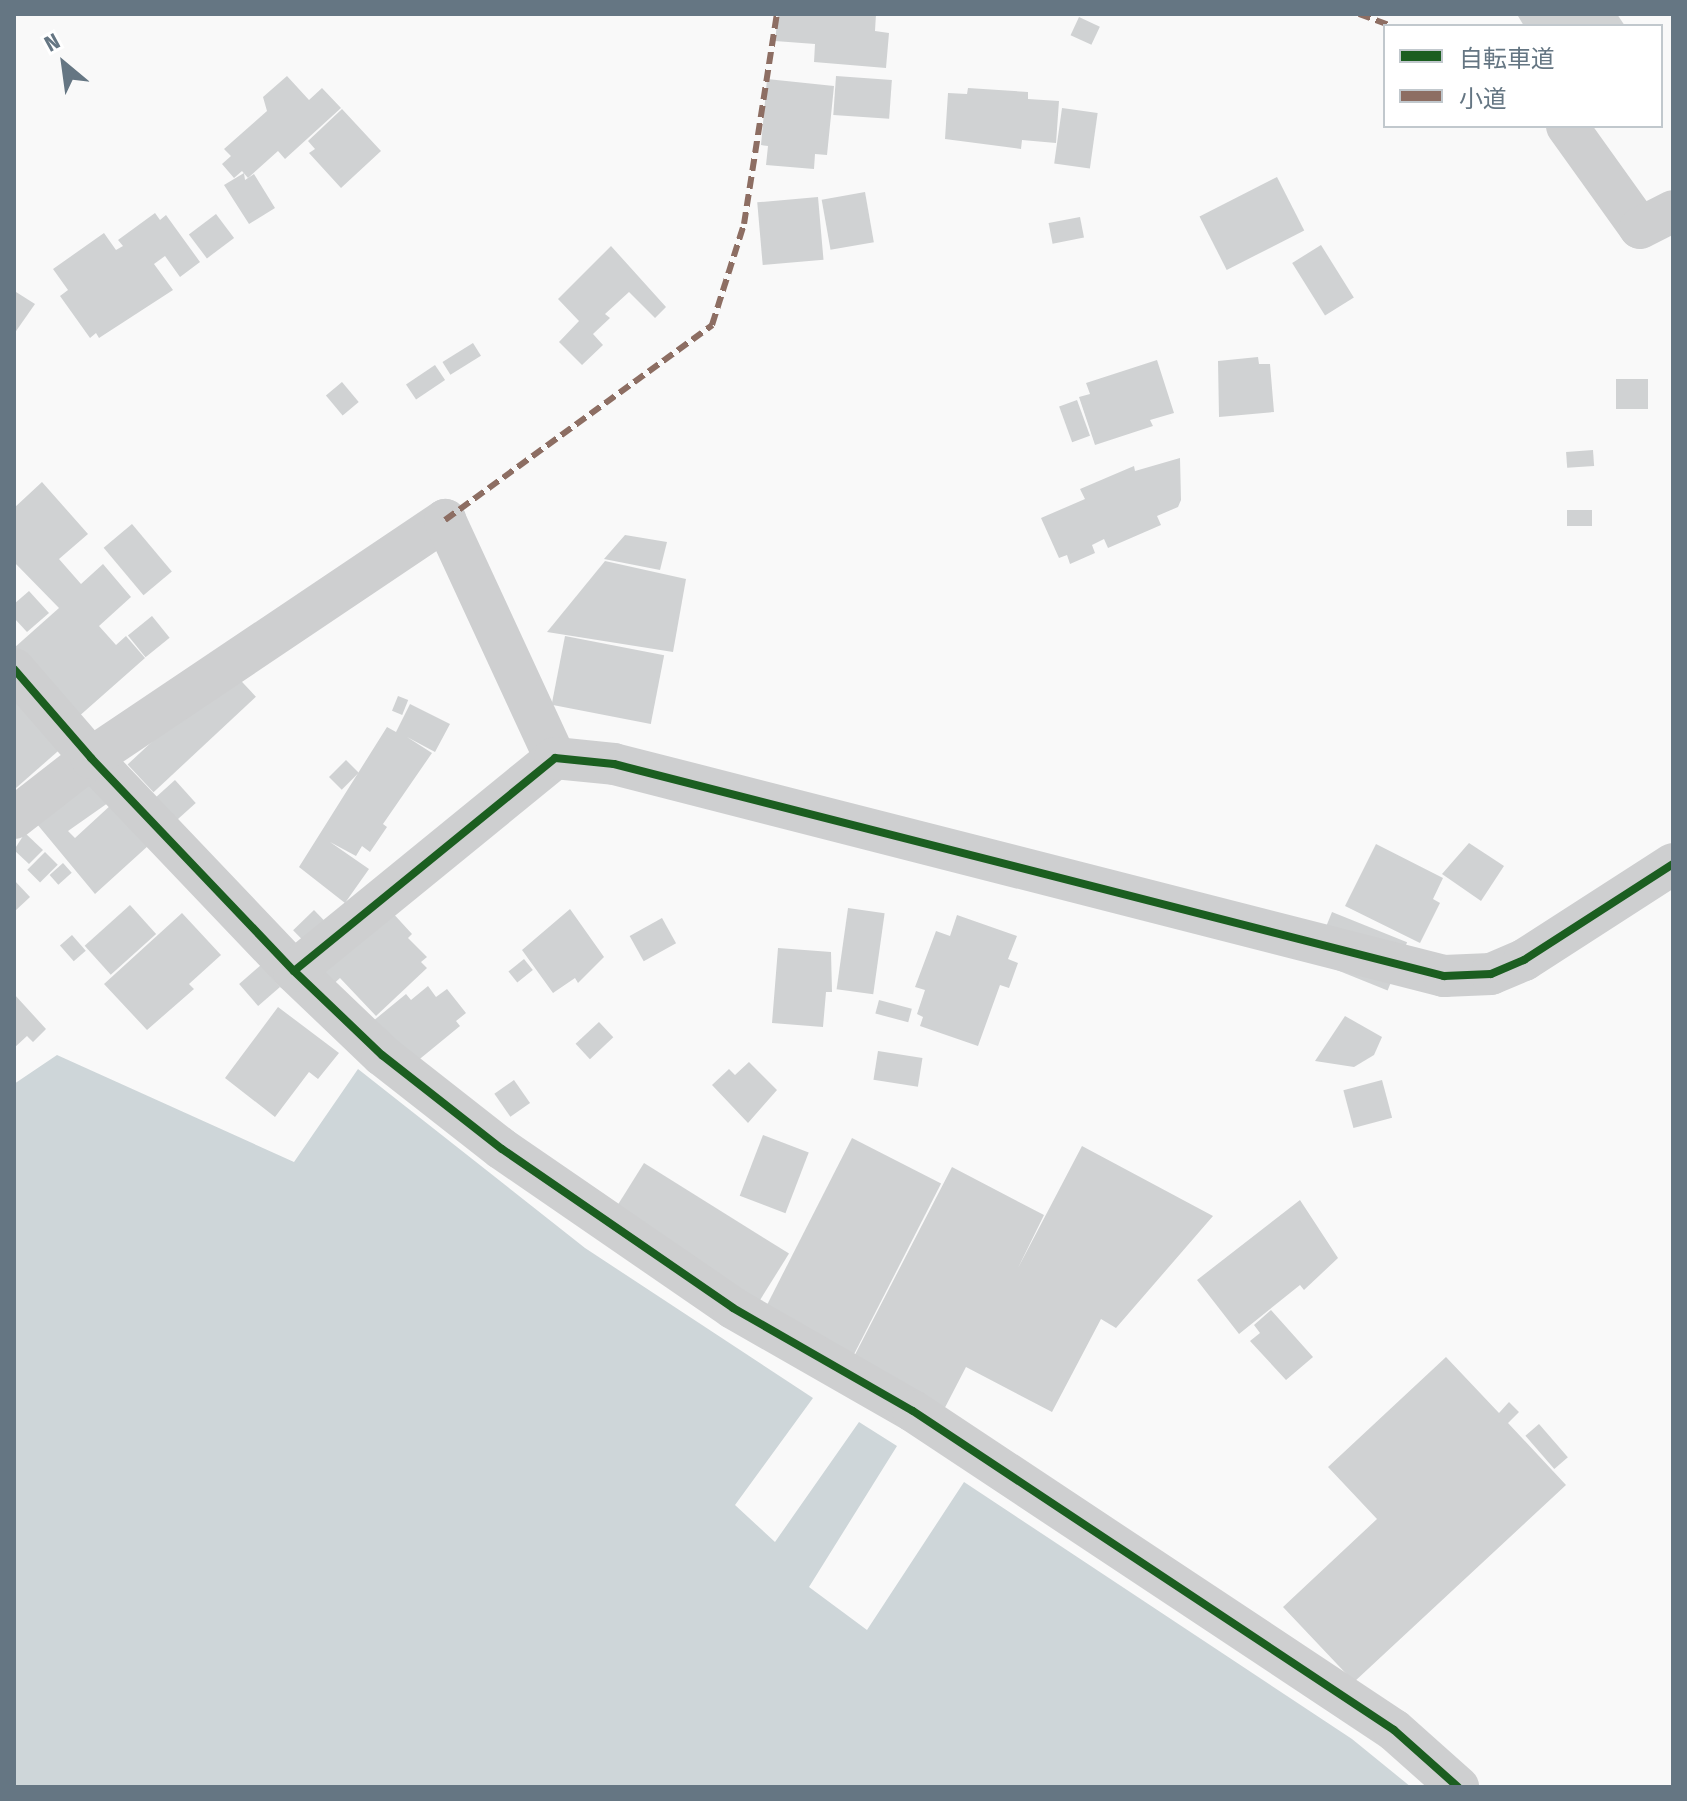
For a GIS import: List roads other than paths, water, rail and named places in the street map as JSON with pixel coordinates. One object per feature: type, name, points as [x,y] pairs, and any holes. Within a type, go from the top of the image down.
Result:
[{"type":"street","points":[[1568,128],[1640,228],[1673,211]]},
{"type":"street","points":[[14,818],[91,758],[445,520],[555,758]]},
{"type":"street","points":[[14,669],[91,758],[294,971],[382,1055],[502,1149],[733,1308],[913,1411],[1381,1722],[1458,1787]]},
{"type":"street","points":[[294,971],[555,758],[614,764],[1444,976],[1491,974],[1524,960],[1673,864]]}]
